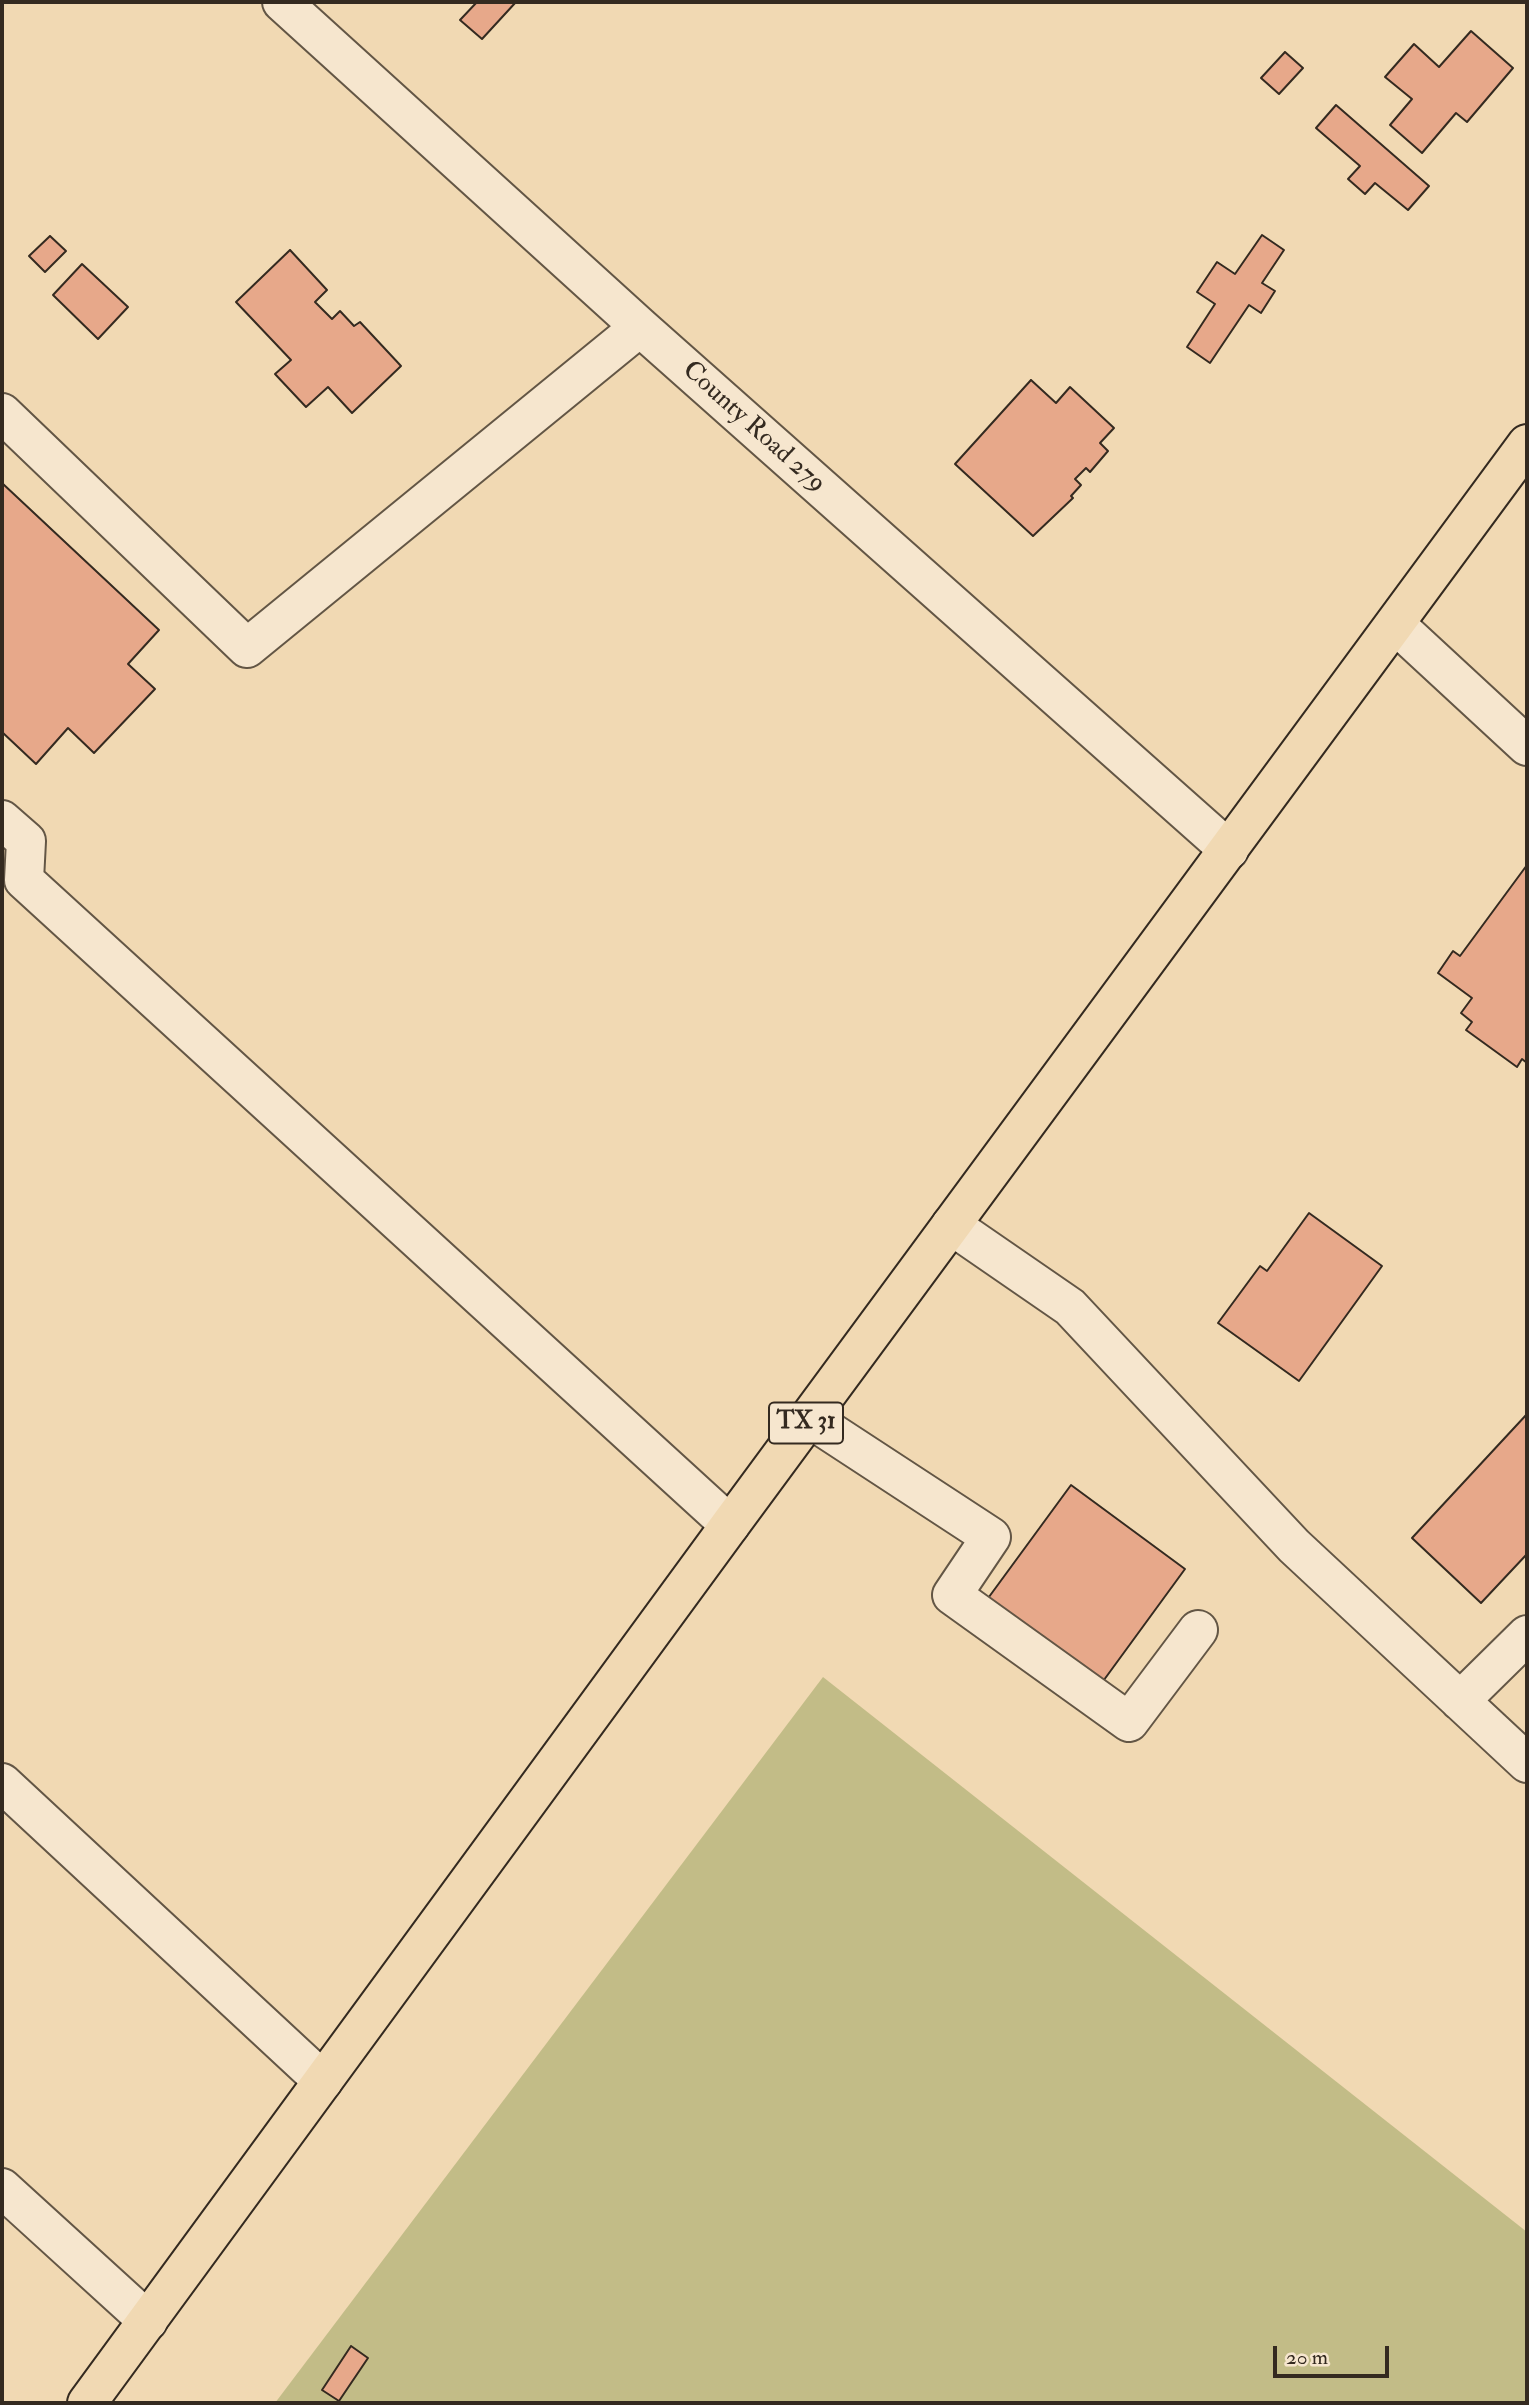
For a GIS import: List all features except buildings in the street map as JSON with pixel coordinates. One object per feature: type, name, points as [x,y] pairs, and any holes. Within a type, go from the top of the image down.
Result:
[{"type":"main road","name":"TX 31","points":[[87,2403],[1527,444]]},
{"type":"street","name":"County Road 279","points":[[282,2],[640,327],[1228,850]]},
{"type":"street","points":[[2,413],[247,648],[640,327]]},
{"type":"street","points":[[1395,624],[1527,746]]},
{"type":"street","points":[[2,820],[26,841],[24,880],[730,1525]]},
{"type":"street","points":[[951,1225],[1070,1307],[1294,1546],[1527,1763]]},
{"type":"street","points":[[809,1418],[991,1537],[952,1595],[1129,1722],[1198,1630]]},
{"type":"street","points":[[1460,1701],[1527,1635]]},
{"type":"street","points":[[2,1783],[323,2081]]},
{"type":"street","points":[[2,2188],[148,2321]]},
{"type":"shaded area","points":[[823,1677],[1527,2232],[1527,2403],[275,2403]]}]
